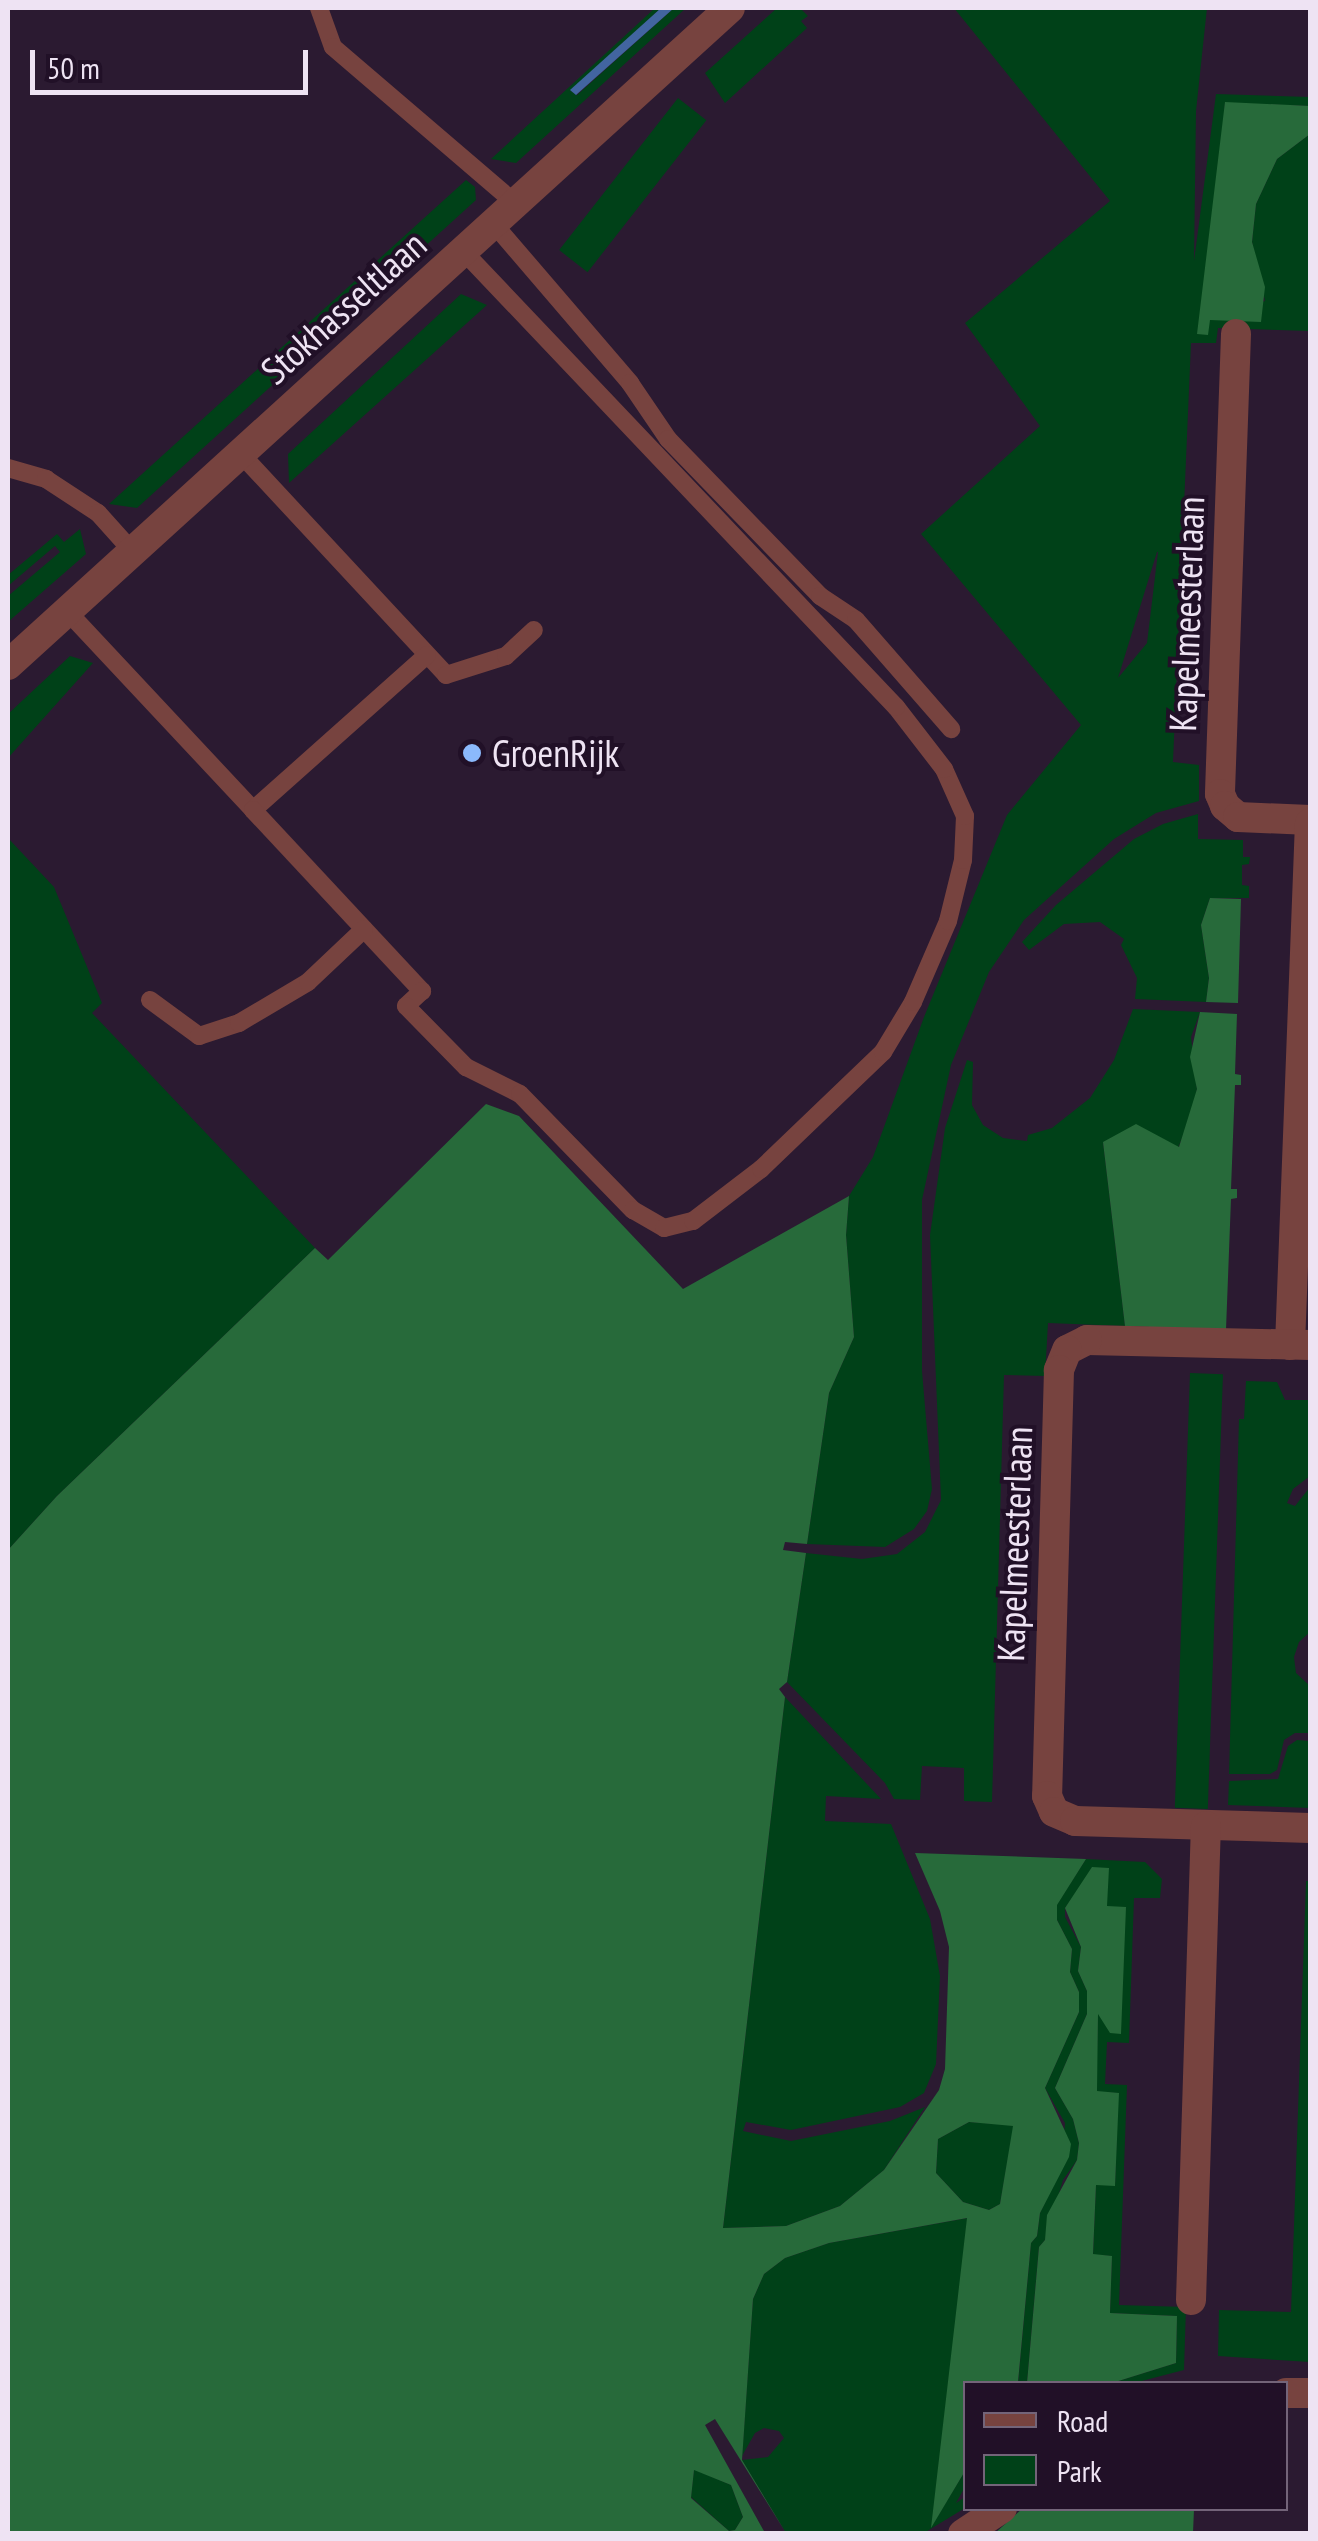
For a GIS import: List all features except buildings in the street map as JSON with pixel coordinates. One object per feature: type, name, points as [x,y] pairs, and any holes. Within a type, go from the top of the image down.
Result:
[{"type":"street","name":"Stokhasseltlaan","points":[[8,665],[730,8]]},
{"type":"street","name":"Kapelmeesterlaan","points":[[1236,334],[1220,794],[1225,806],[1238,817],[1310,821],[1300,1345],[1086,1340],[1067,1350],[1059,1370],[1048,1796],[1054,1812],[1076,1822],[1310,1828]]},
{"type":"street","points":[[1192,2300],[1206,1826]]},
{"type":"street","points":[[963,2534],[998,2511]]},
{"type":"lane","points":[[319,8],[333,48],[503,212],[668,439],[820,596],[856,620],[951,730]]},
{"type":"lane","points":[[68,612],[422,990],[406,1006],[466,1067],[520,1094],[634,1210],[664,1228],[692,1221],[761,1169],[884,1052],[913,1002],[948,920],[964,860],[965,816],[944,769],[896,707],[464,252]]},
{"type":"lane","points":[[240,453],[446,676],[506,656],[534,630]]},
{"type":"lane","points":[[8,468],[46,480],[98,513],[133,552]]},
{"type":"lane","points":[[252,810],[426,655]]},
{"type":"lane","points":[[150,1000],[198,1036],[239,1023],[308,982],[364,929]]},
{"type":"green space","points":[[655,8],[661,8],[571,91],[577,95],[674,8],[686,8],[516,163],[491,159]]},
{"type":"green space","points":[[777,8],[801,9],[808,16],[801,21],[807,28],[725,103],[705,73]]},
{"type":"green space","points":[[954,8],[1207,8],[1196,111],[1194,261],[1216,94],[1310,97],[1310,106],[1225,103],[1209,319],[1265,301],[1252,242],[1256,204],[1277,159],[1310,134],[1310,331],[1218,328],[1216,343],[1191,343],[1173,762],[1199,765],[1199,801],[1156,813],[1114,839],[1024,920],[989,972],[951,1065],[922,1200],[922,1371],[932,1489],[927,1511],[914,1529],[885,1547],[807,1544],[829,1393],[854,1337],[846,1235],[849,1196],[873,1157],[924,1017],[1007,815],[1081,725],[921,534],[1040,426],[965,323],[1110,201]],"holes":[[[1158,552],[1147,643],[1118,678]]]},
{"type":"green space","points":[[678,98],[706,120],[588,272],[559,250]]},
{"type":"green space","points":[[1225,102],[1310,106],[1310,134],[1277,159],[1256,204],[1252,242],[1265,287],[1261,322],[1210,320],[1208,335],[1197,334]]},
{"type":"green space","points":[[466,180],[475,187],[476,200],[137,508],[109,504]]},
{"type":"green space","points":[[461,294],[487,305],[289,483],[288,454]]},
{"type":"green space","points":[[80,529],[86,554],[8,622],[8,596],[60,552],[55,546],[8,586],[8,575],[57,534],[64,542]]},
{"type":"green space","points":[[70,656],[93,663],[8,758],[8,714]]},
{"type":"green space","points":[[1198,814],[1198,839],[1243,840],[1243,857],[1250,857],[1249,864],[1242,865],[1242,885],[1249,886],[1249,898],[1210,898],[1201,925],[1209,978],[1206,1002],[1135,999],[1137,978],[1121,945],[1124,939],[1100,922],[1064,924],[1029,950],[1022,942],[1056,905],[1134,839],[1163,824]]},
{"type":"green space","points":[[8,838],[54,887],[102,1003],[92,1013],[315,1248],[57,1496],[8,1550]]},
{"type":"green space","points":[[1210,898],[1241,899],[1238,1003],[1206,1002],[1209,978],[1201,925]]},
{"type":"green space","points":[[1133,1009],[1200,1012],[1191,1037],[1197,1089],[1194,1108],[1178,1148],[1103,1142],[1125,1326],[1048,1323],[1045,1376],[1004,1375],[992,1802],[964,1801],[964,1768],[922,1766],[920,1800],[894,1799],[885,1783],[787,1682],[806,1553],[862,1559],[897,1554],[925,1532],[941,1500],[930,1235],[945,1128],[967,1060],[973,1062],[972,1105],[983,1125],[1003,1138],[1027,1141],[1028,1135],[1052,1128],[1090,1098],[1114,1060]]},
{"type":"green space","points":[[1200,1012],[1237,1014],[1235,1074],[1241,1075],[1241,1085],[1235,1085],[1231,1189],[1237,1189],[1237,1198],[1231,1199],[1226,1330],[1125,1326],[1103,1142],[1136,1124],[1179,1147],[1197,1089],[1190,1057]]},
{"type":"green space","points":[[486,1104],[519,1116],[683,1289],[849,1196],[846,1235],[854,1337],[829,1393],[807,1544],[785,1542],[783,1550],[806,1553],[787,1682],[779,1689],[785,1697],[723,2228],[786,2226],[840,2206],[884,2170],[939,2090],[945,2069],[949,1947],[940,1911],[915,1853],[1086,1859],[1057,1905],[1057,1920],[1072,1949],[1070,1972],[1079,1992],[1079,2012],[1045,2088],[1071,2144],[1069,2157],[1040,2213],[1037,2236],[1031,2243],[1018,2381],[963,2381],[963,2474],[931,2528],[967,2218],[829,2243],[785,2258],[764,2274],[753,2299],[742,2460],[786,2533],[715,2419],[705,2425],[765,2533],[8,2533],[8,1550],[57,1496],[315,1248],[328,1260]],"holes":[[[969,2122],[1013,2126],[1000,2204],[989,2210],[963,2202],[936,2173],[938,2139]],[[694,2470],[731,2485],[743,2517],[735,2530],[729,2531],[691,2498]]]},
{"type":"green space","points":[[1190,1373],[1223,1374],[1208,1809],[1175,1808]]},
{"type":"green space","points":[[1246,1381],[1277,1382],[1285,1400],[1310,1400],[1310,1476],[1293,1489],[1287,1503],[1295,1506],[1310,1487],[1310,1632],[1299,1642],[1294,1657],[1296,1673],[1310,1686],[1310,1733],[1295,1733],[1284,1740],[1277,1770],[1270,1774],[1229,1774],[1239,1419],[1244,1419]]},
{"type":"green space","points":[[785,1697],[881,1799],[826,1796],[825,1821],[891,1824],[930,1919],[940,1976],[936,2064],[924,2093],[900,2107],[791,2130],[746,2122],[743,2131],[791,2141],[890,2121],[925,2107],[884,2170],[840,2206],[786,2226],[723,2228]]},
{"type":"green space","points":[[1297,1740],[1310,1741],[1310,1808],[1228,1805],[1229,1781],[1278,1779],[1288,1746]]},
{"type":"green space","points":[[1086,1859],[1145,1862],[1162,1879],[1160,1898],[1134,1898],[1129,2043],[1107,2042],[1105,2084],[1127,2085],[1119,2305],[1186,2307],[1184,2370],[1142,2381],[1118,2381],[1176,2363],[1177,2316],[1110,2313],[1112,2256],[1093,2255],[1096,2185],[1115,2185],[1118,2093],[1096,2092],[1098,2012],[1126,1908],[1107,1907],[1082,1884],[1065,1908],[1065,1917],[1081,1947],[1078,1971],[1087,1991],[1087,2014],[1055,2088],[1073,2119],[1079,2143],[1077,2160],[1063,2180],[1045,2240],[1039,2247],[1027,2381],[1018,2381],[1031,2243],[1061,2169],[1065,2123],[1045,2088],[1079,2012],[1079,1992],[1070,1972],[1072,1949],[1057,1920],[1057,1904]]},
{"type":"green space","points":[[1092,1867],[1109,1868],[1107,1906],[1126,1907],[1121,2034],[1110,2033],[1098,2014],[1097,2091],[1119,2093],[1115,2186],[1096,2185],[1093,2254],[1112,2256],[1110,2313],[1177,2316],[1176,2363],[1118,2381],[1027,2381],[1039,2247],[1045,2240],[1047,2215],[1077,2160],[1079,2143],[1073,2119],[1055,2088],[1087,2014],[1087,1991],[1078,1971],[1081,1947],[1065,1908]]},
{"type":"green space","points":[[1306,1881],[1310,1881],[1310,2362],[1218,2356],[1219,2310],[1291,2312]]},
{"type":"green space","points":[[969,2122],[1014,2125],[1000,2204],[989,2210],[963,2202],[936,2173],[938,2139]]},
{"type":"green space","points":[[968,2218],[932,2525],[963,2474],[963,2491],[956,2503],[963,2498],[963,2509],[924,2533],[786,2533],[742,2460],[768,2457],[784,2438],[779,2431],[764,2428],[755,2433],[742,2456],[753,2299],[764,2274],[785,2258],[829,2243]]},
{"type":"green space","points":[[694,2469],[731,2485],[743,2517],[735,2530],[729,2531],[691,2497]]},
{"type":"green space","points":[[1020,2511],[1194,2511],[1193,2533],[994,2534]]},
{"type":"water","points":[[661,8],[674,8],[576,95],[570,90]]},
{"type":"place","name":"GroenRijk","points":[[472,753]]}]
